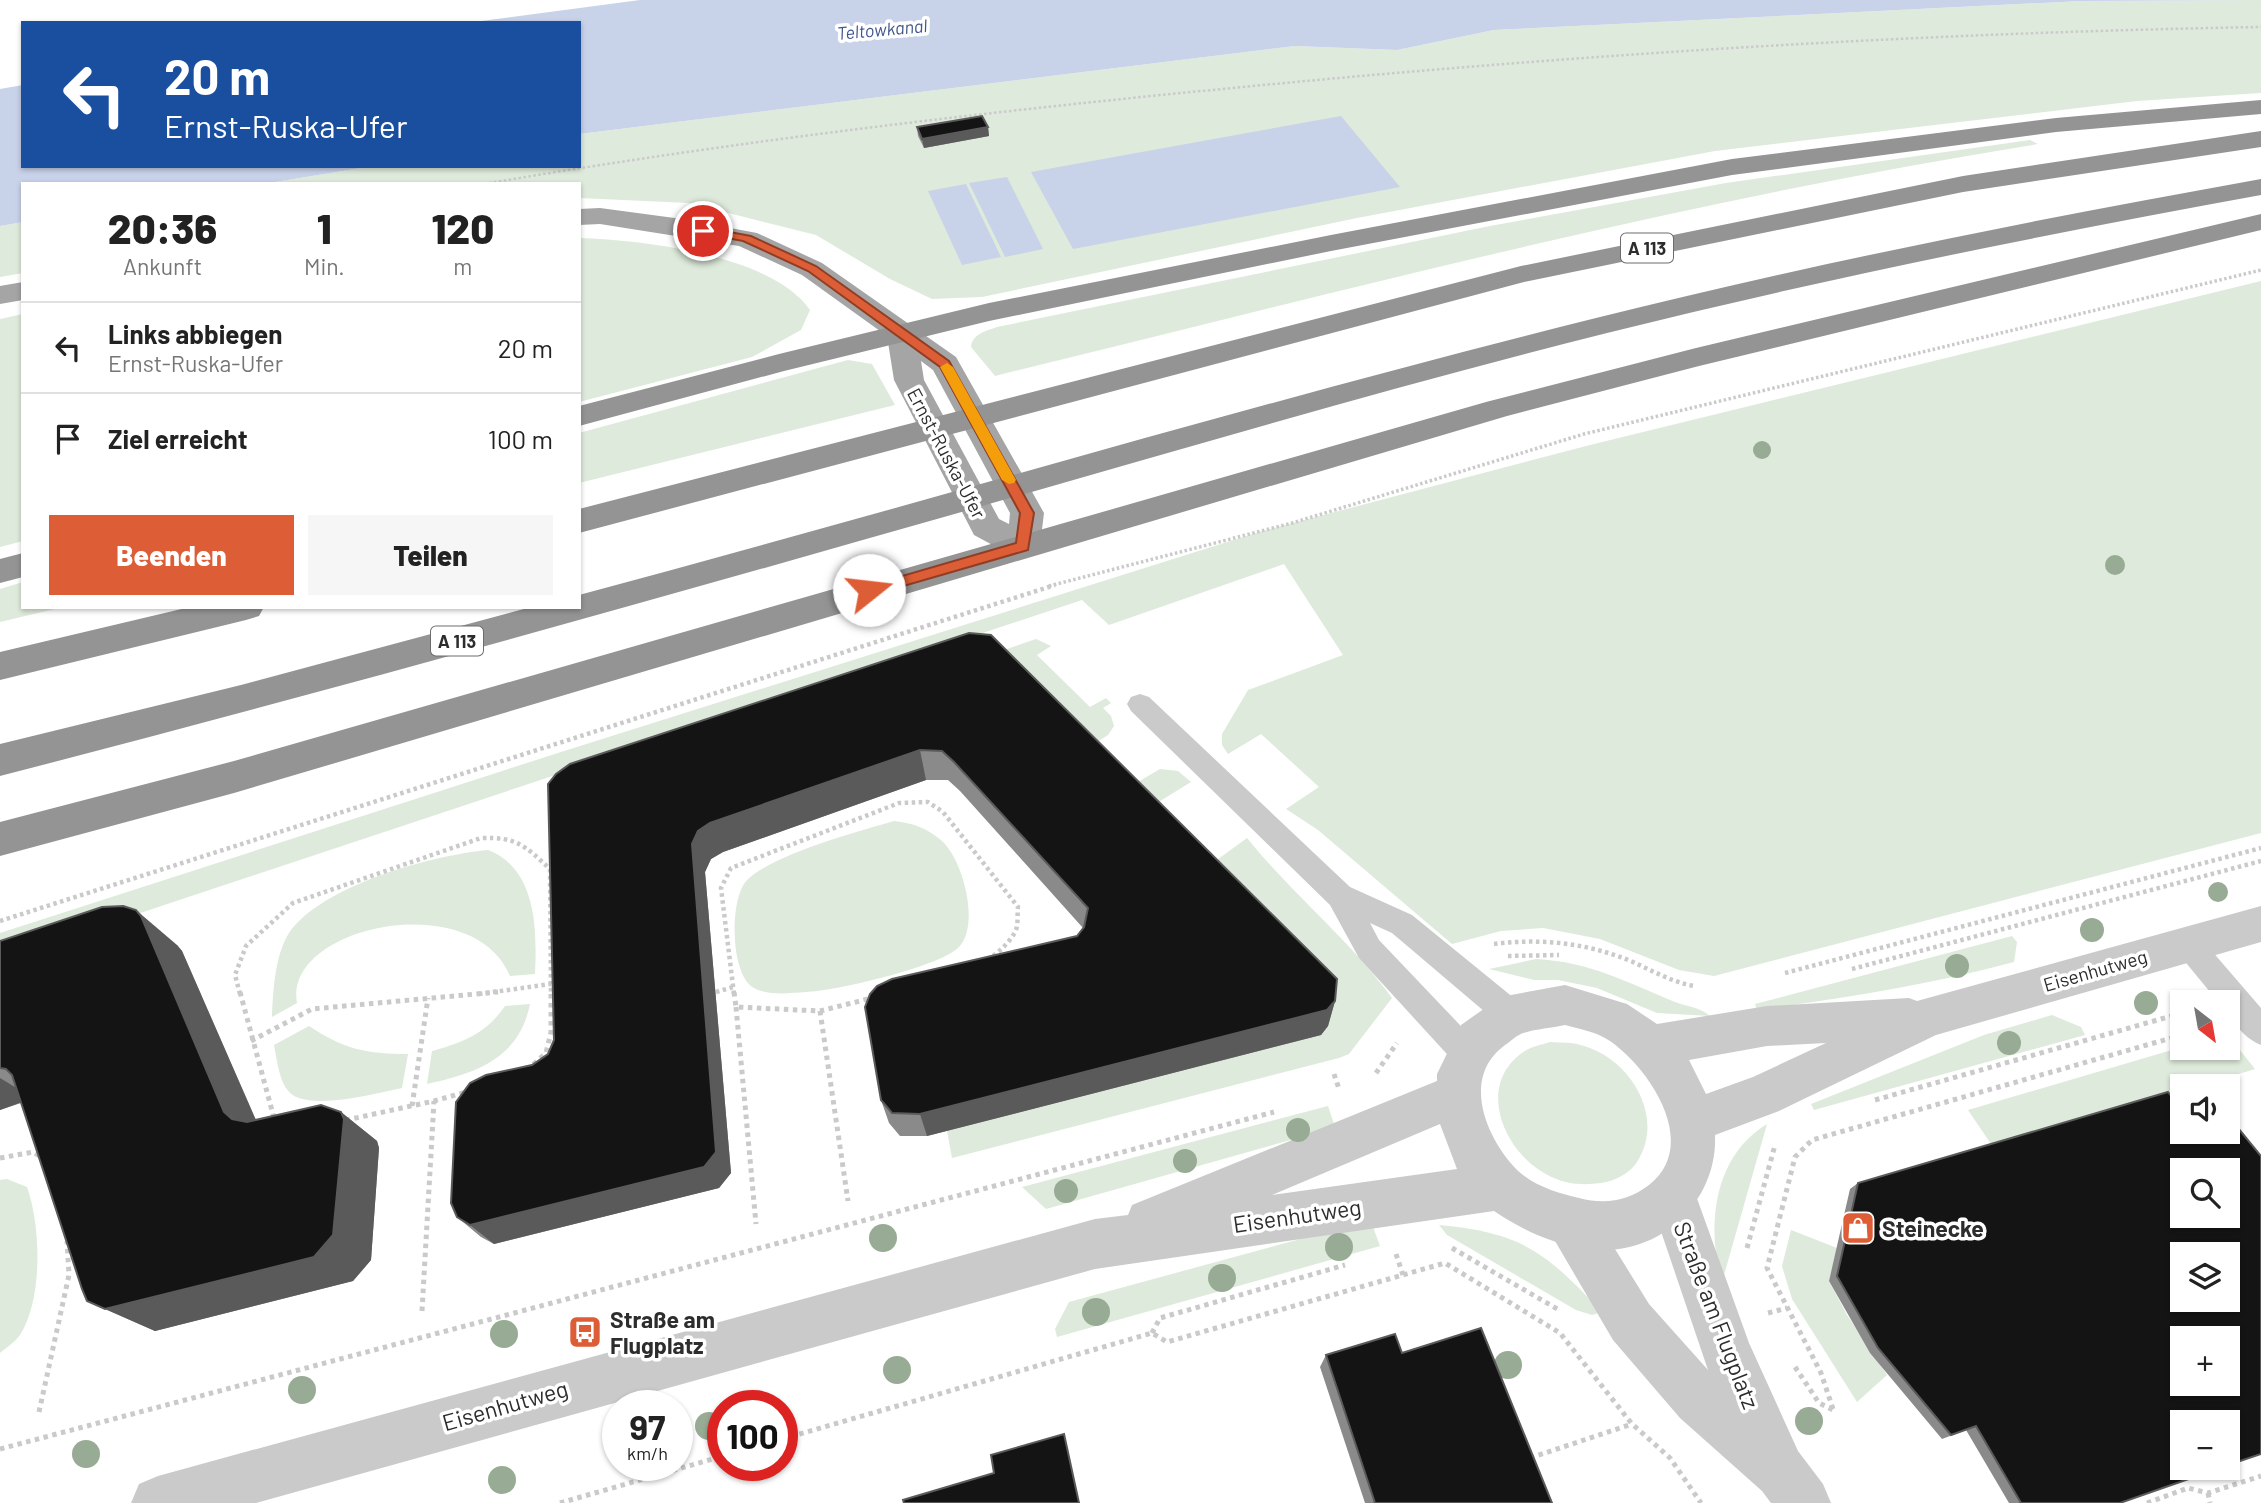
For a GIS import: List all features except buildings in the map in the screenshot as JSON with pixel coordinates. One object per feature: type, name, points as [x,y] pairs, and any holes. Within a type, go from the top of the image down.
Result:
[{"type":"highway","points":[[581,415],[901,332],[1331,243],[1732,167],[2056,125],[2261,107]]},
{"type":"highway","name":"A 113","points":[[581,519],[1521,274],[1963,184],[2261,139]]},
{"type":"highway","name":"A 113","points":[[581,606],[1082,466],[1602,325],[2008,233],[2261,187]]},
{"type":"highway","points":[[0,839],[247,773],[1537,399],[1696,357],[2261,222]]},
{"type":"highway","points":[[0,571],[21,566]]},
{"type":"highway","points":[[0,666],[238,609]]},
{"type":"highway","name":"A 113","points":[[0,760],[241,699],[571,609]]},
{"type":"main road","name":"Ernst-Ruska-Ufer","points":[[581,216],[682,227],[747,239],[812,269],[901,332],[945,364],[1027,513],[1023,546],[986,527],[909,380],[901,332]]},
{"type":"main road","points":[[0,295],[21,291]]},
{"type":"street","name":"Eisenhutweg","points":[[1692,1121],[1763,1096],[1928,1017],[2261,924]]},
{"type":"street","name":"Eisenhutweg","points":[[1565,1005],[1596,1013],[1624,1026],[1650,1046],[1670,1068],[1684,1094],[1692,1121],[1693,1149],[1686,1174],[1673,1196],[1646,1217],[1611,1227],[1572,1224],[1531,1210],[1499,1187],[1475,1156],[1461,1125],[1462,1074],[1484,1030],[1509,1013],[1536,1006],[1565,1005]]},
{"type":"street","name":"Eisenhutweg","points":[[1650,1046],[1767,1026],[1928,1017]]},
{"type":"street","name":"Eisenhutweg","points":[[1095,1244],[1462,1074]]},
{"type":"street","name":"Eisenhutweg","points":[[158,1503],[1095,1244],[1499,1187]]},
{"type":"street","name":"Straße am Flugplatz","points":[[1673,1196],[1726,1351],[1792,1488]]},
{"type":"street","name":"Straße am Flugplatz","points":[[1572,1224],[1631,1322],[1699,1399],[1792,1488]]},
{"type":"lane","points":[[1140,705],[1340,896],[1369,949],[1462,1074]]},
{"type":"lane","points":[[1340,896],[1402,924],[1509,1013]]},
{"type":"lane","points":[[2188,944],[2261,1031]]},
{"type":"path","points":[[581,167],[899,122],[1368,74],[1710,48],[1952,35],[2261,27]]},
{"type":"path","points":[[496,182],[573,168]]},
{"type":"path","points":[[0,921],[1063,582],[1292,523],[1584,434],[2261,270]]},
{"type":"path","points":[[736,1007],[820,1010],[917,987],[971,970],[995,954],[1016,932],[1018,907],[943,812],[928,802],[899,803],[731,868],[720,888],[736,1007],[756,1224]]},
{"type":"path","points":[[508,837],[528,849],[550,869],[551,984],[551,1032],[546,1053],[519,1077],[412,1106],[305,1129],[287,1129],[274,1118],[235,975],[246,946],[293,902],[481,838],[508,837]]},
{"type":"path","points":[[1778,975],[2261,848]]},
{"type":"path","points":[[1851,970],[2261,861]]},
{"type":"path","points":[[1485,946],[1535,940],[1572,943],[1629,960],[1686,985],[1699,986]]},
{"type":"path","points":[[1503,957],[1524,954],[1562,955]]},
{"type":"path","points":[[251,1041],[312,1009],[510,991],[551,984]]},
{"type":"path","points":[[716,992],[733,988]]},
{"type":"path","points":[[412,1106],[428,998]]},
{"type":"path","points":[[820,1010],[848,1201]]},
{"type":"path","points":[[1867,1103],[2170,1016]]},
{"type":"path","points":[[551,1032],[562,1029]]},
{"type":"path","points":[[1369,1080],[1402,1035]]},
{"type":"path","points":[[1791,1361],[1819,1403],[1833,1410],[1821,1373],[1767,1268],[1795,1157],[1812,1140],[2170,1038]]},
{"type":"path","points":[[1341,1095],[1350,1091]]},
{"type":"path","points":[[422,1311],[434,1101]]},
{"type":"path","points":[[0,1449],[1288,1109]]},
{"type":"path","points":[[1745,1257],[1773,1147],[1778,1139]]},
{"type":"path","points":[[0,1158],[33,1152],[44,1158]]},
{"type":"path","points":[[39,1412],[69,1275],[67,1237]]},
{"type":"path","points":[[1442,1246],[1454,1248],[1566,1314]]},
{"type":"path","points":[[1382,1255],[1408,1249]]},
{"type":"path","points":[[798,1434],[1152,1333],[1160,1318],[1356,1262]]},
{"type":"path","points":[[1152,1333],[1167,1342],[1446,1263],[1560,1333],[1632,1424],[1670,1458],[1701,1503]]},
{"type":"path","points":[[1761,1304],[1772,1326]]},
{"type":"path","points":[[1518,1462],[1632,1424]]},
{"type":"path","points":[[1670,1458],[1672,1448]]},
{"type":"path","points":[[560,1503],[707,1461]]},
{"type":"path","points":[[2147,1503],[2188,1488],[2208,1493],[2261,1476]]},
{"type":"path","points":[[2208,1493],[2210,1503]]},
{"type":"green space","points":[[2261,0],[2261,93],[2137,101],[1715,151],[1357,218],[982,297],[932,299],[890,279],[816,235],[689,203],[581,198],[581,182],[275,182],[361,168],[581,168],[581,134],[1295,46],[1397,50],[1494,30],[2082,1]]},
{"type":"green space","points":[[2030,140],[2038,144],[1775,192],[1514,249],[995,376],[971,347],[977,336],[997,327],[1490,226],[1726,183]]},
{"type":"green space","points":[[21,222],[21,273],[0,277],[0,226]]},
{"type":"green space","points":[[581,238],[637,242],[704,254],[767,276],[792,291],[810,310],[801,330],[752,357],[581,401]]},
{"type":"green space","points":[[2261,281],[2261,833],[1714,976],[1679,970],[1600,939],[1543,928],[1501,931],[1452,944],[1318,830],[1286,809],[1319,787],[1261,734],[1228,754],[1222,745],[1222,734],[1248,690],[1343,655],[1284,564],[1109,625],[1082,600],[14,955],[0,991],[0,933],[561,752],[1259,532],[1590,445]]},
{"type":"green space","points":[[21,314],[21,542],[0,547],[0,319]]},
{"type":"green space","points":[[848,360],[872,364],[895,405],[581,483],[581,432]]},
{"type":"green space","points":[[21,583],[21,609],[55,609],[0,622],[0,589]]},
{"type":"green space","points":[[1036,639],[1051,646],[1037,655],[1090,707],[1106,698],[1111,703],[1103,708],[1111,716],[1114,726],[1108,735],[1081,752],[969,662]]},
{"type":"green space","points":[[1160,769],[1178,771],[1191,782],[1157,803],[1214,862],[1247,838],[1358,956],[1392,998],[1349,1054],[1339,1058],[952,1158],[947,1131],[1320,1035],[1121,792]]},
{"type":"green space","points":[[894,821],[914,825],[931,833],[950,850],[957,863],[967,893],[969,909],[965,938],[958,948],[930,963],[909,970],[820,991],[780,993],[754,988],[746,980],[736,953],[737,903],[747,880],[795,853]]},
{"type":"green space","points":[[488,850],[504,859],[516,871],[525,886],[534,920],[535,974],[510,976],[490,948],[459,931],[423,925],[384,927],[348,937],[319,954],[301,976],[297,1003],[272,1017],[274,985],[284,942],[305,916],[326,900],[380,875],[438,858]]},
{"type":"green space","points":[[2012,936],[2017,942],[2014,962],[1950,978],[1854,996],[1757,1010],[1755,1004]]},
{"type":"green space","points":[[1536,959],[1591,969],[1698,1009],[1710,1016],[1657,1013],[1597,988],[1558,980],[1534,980],[1489,969]]},
{"type":"green space","points":[[530,1004],[524,1023],[505,1051],[462,1075],[427,1084],[432,1051],[473,1036],[490,1023],[505,1006]]},
{"type":"green space","points":[[2052,1015],[2081,1027],[2085,1035],[1814,1110],[1811,1104],[1984,1035]]},
{"type":"green space","points":[[309,1026],[356,1049],[408,1054],[402,1088],[327,1101],[298,1098],[289,1092],[281,1076],[274,1045]]},
{"type":"green space","points":[[1550,1042],[1574,1043],[1595,1050],[1612,1060],[1637,1090],[1645,1107],[1645,1144],[1637,1162],[1622,1176],[1595,1184],[1578,1184],[1554,1178],[1522,1155],[1510,1138],[1498,1101],[1500,1083],[1509,1065],[1525,1051]]},
{"type":"green space","points":[[2240,1050],[2255,1069],[2239,1074],[2170,1074],[2170,1095],[1993,1147],[1968,1110],[2170,1051],[2170,1060],[2240,1060]]},
{"type":"green space","points":[[1328,1106],[1335,1127],[1333,1128],[1046,1209],[1022,1187]]},
{"type":"green space","points":[[1767,1124],[1722,1282],[1715,1238],[1718,1194],[1735,1155],[1749,1138]]},
{"type":"green space","points":[[7,1179],[27,1187],[35,1222],[37,1262],[33,1302],[27,1320],[18,1338],[0,1353],[0,1180]]},
{"type":"green space","points":[[1439,1225],[1492,1234],[1531,1249],[1565,1275],[1602,1312],[1592,1315],[1576,1310],[1447,1235]]},
{"type":"green space","points":[[1373,1227],[1380,1246],[1057,1337],[1055,1329],[1069,1302],[1304,1238]]},
{"type":"green space","points":[[1791,1230],[1837,1248],[1829,1281],[1847,1315],[1887,1375],[1857,1402],[1792,1299],[1782,1266]]},
{"type":"water","name":"Teltowkanal","points":[[640,0],[2261,0],[2082,1],[1494,30],[1397,50],[1295,46],[581,134],[581,21],[481,21]]},
{"type":"water","points":[[21,85],[21,168],[361,168],[275,182],[21,182],[21,222],[0,226],[0,89]]},
{"type":"water","points":[[1341,116],[1400,187],[1073,249],[1031,172]]},
{"type":"water","points":[[1007,177],[1043,249],[1005,257],[969,183]]},
{"type":"water","points":[[966,184],[1001,257],[962,265],[928,191]]},
{"type":"slow traffic","points":[[947,367],[1009,480]]},
{"type":"place","name":"Steinecke","points":[[1858,1228]]},
{"type":"place","name":"Straße am Flugplatz","points":[[585,1332]]},
{"type":"route","points":[[703,231],[747,239],[812,269],[945,364],[1027,513],[1023,546],[869,590]]}]
